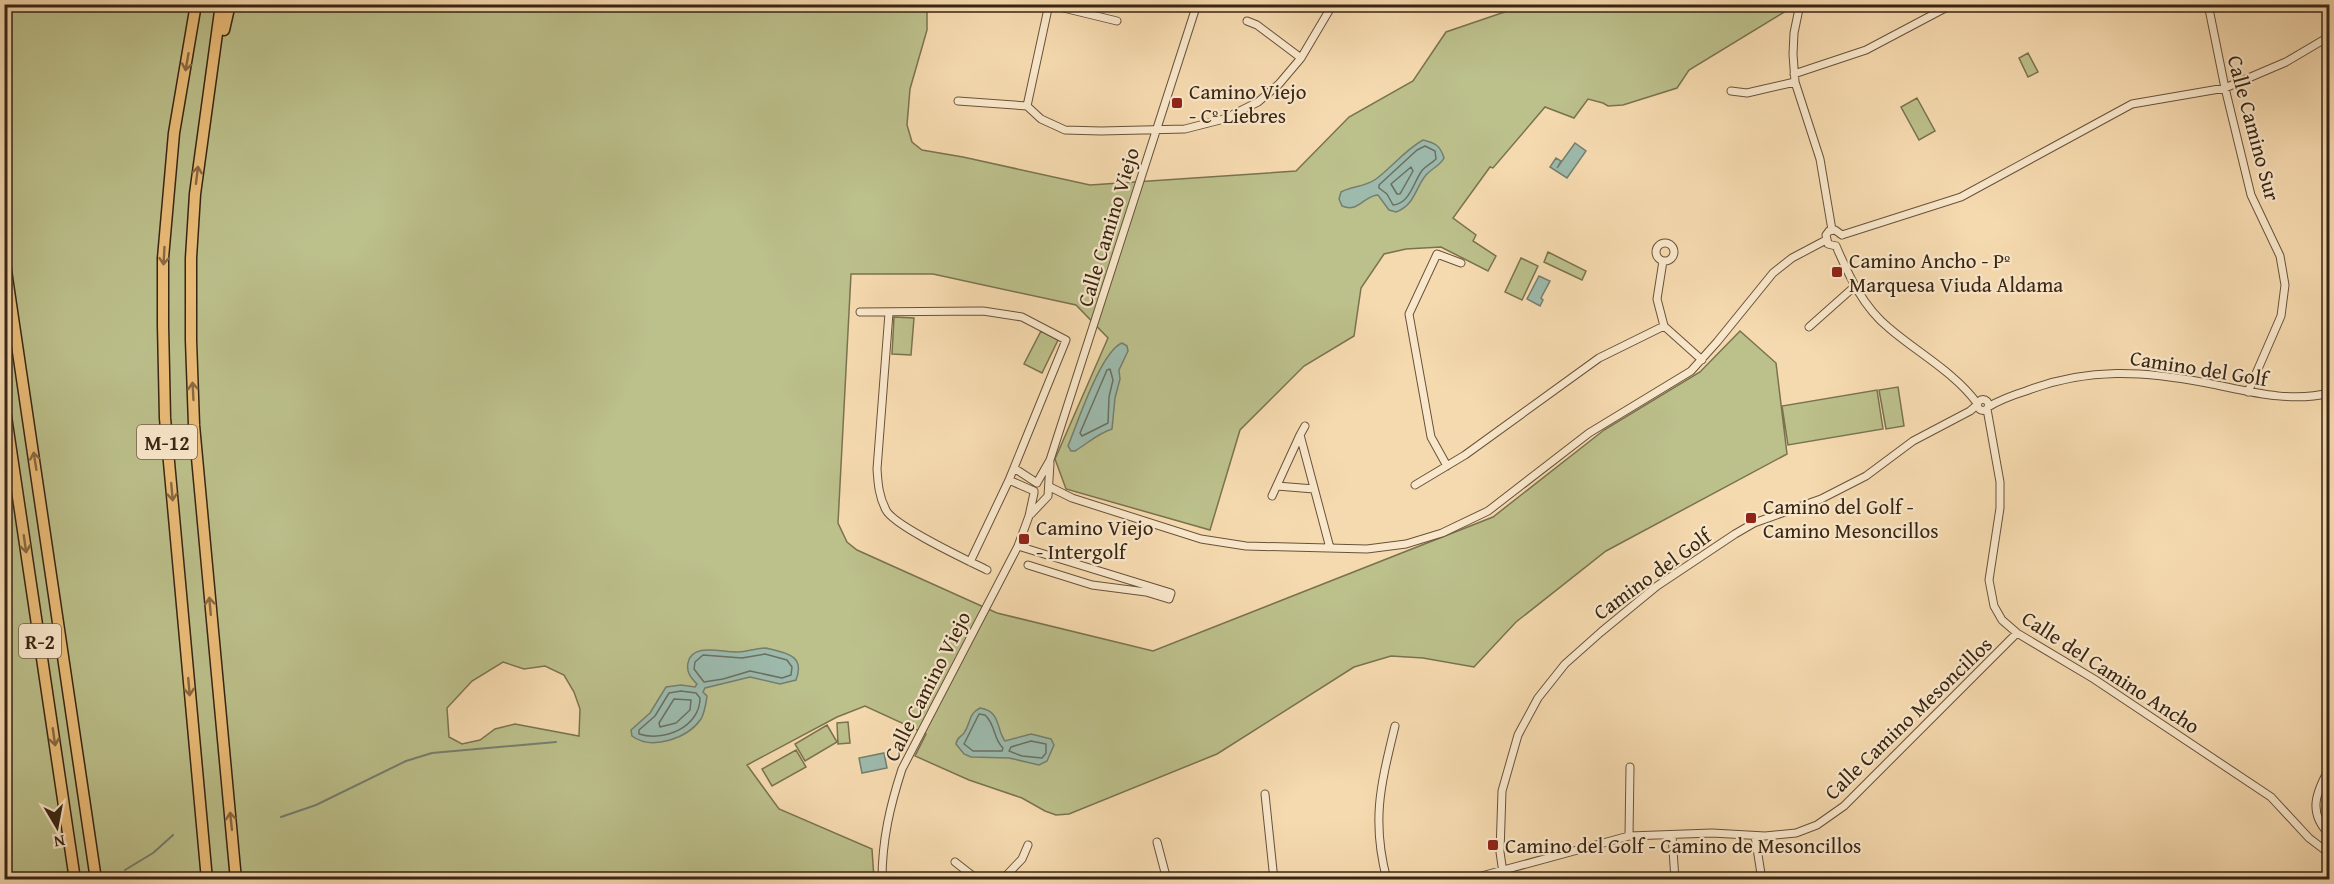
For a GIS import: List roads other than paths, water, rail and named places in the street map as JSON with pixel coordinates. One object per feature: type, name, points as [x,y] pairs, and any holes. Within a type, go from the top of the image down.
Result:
[{"type":"highway","name":"M-12","points":[[196,4],[174,134],[163,258],[163,325],[165,418],[207,879]]},
{"type":"highway","name":"M-12","points":[[221,4],[195,194],[191,258],[190,340],[194,426],[236,879]]},
{"type":"highway","points":[[205,112],[230,4]]},
{"type":"highway","name":"R-2","points":[[4,257],[96,879]]},
{"type":"highway","name":"R-2","points":[[4,403],[75,879]]},
{"type":"street","name":"Calle Camino Viejo","points":[[1037,482],[1050,459],[1197,4]]},
{"type":"street","points":[[958,101],[1027,106],[1041,119],[1065,130],[1185,129],[1224,119],[1258,102],[1279,84],[1301,58],[1333,4]]},
{"type":"street","points":[[1800,4],[1794,33],[1795,78],[1820,159],[1832,230]]},
{"type":"street","points":[[1731,91],[1747,93],[1795,78],[1866,50],[1953,4]]},
{"type":"street","name":"Calle Camino Sur","points":[[2208,4],[2225,88],[2251,195],[2280,256],[2285,285],[2281,316],[2248,392]]},
{"type":"street","points":[[1027,106],[1048,5],[1117,21]]},
{"type":"street","points":[[1247,21],[1257,25],[1301,58]]},
{"type":"street","points":[[1842,235],[1961,197],[2132,104],[2225,88],[2286,62],[2330,36]]},
{"type":"street","points":[[1836,246],[1830,245],[1826,240],[1827,233],[1832,230],[1842,235]]},
{"type":"street","points":[[1836,246],[1842,240],[1842,235]]},
{"type":"street","points":[[1014,468],[1037,482],[1047,481],[1049,485],[1072,498],[1201,539],[1246,546],[1367,549],[1406,544],[1442,533],[1488,511],[1589,433],[1691,371],[1773,273],[1792,258],[1826,240]]},
{"type":"street","points":[[1836,246],[1854,287],[1887,327],[1929,358],[1982,406]]},
{"type":"street","points":[[1447,466],[1431,437],[1409,314],[1437,254],[1461,263]]},
{"type":"street","points":[[1663,261],[1657,298],[1664,326],[1702,360]]},
{"type":"street","points":[[1809,327],[1854,287]]},
{"type":"street","points":[[860,312],[983,311],[1022,317],[1066,340],[1009,480],[970,562]]},
{"type":"street","points":[[889,313],[877,469],[879,493],[886,513],[987,570]]},
{"type":"street","points":[[1414,485],[1447,466],[1599,358],[1664,326]]},
{"type":"street","name":"Camino del Golf","points":[[1504,879],[1500,820],[1502,790],[1518,735],[1538,698],[1565,664],[1600,632],[1657,586],[1735,534],[1754,523],[1821,499],[1866,476],[1913,441],[1970,411],[2046,383],[2089,374],[2118,372],[2169,377],[2278,397],[2303,398],[2330,393]]},
{"type":"street","name":"Calle del Camino Ancho","points":[[1982,406],[1989,424],[2000,482],[2000,508],[1990,565],[1990,590],[1994,606],[2002,620],[2018,633],[2094,679],[2271,797],[2309,838],[2330,854]]},
{"type":"street","points":[[1272,496],[1305,426]]},
{"type":"street","points":[[1299,435],[1330,548]]},
{"type":"street","name":"Calle Camino Viejo","points":[[1049,485],[1050,459]]},
{"type":"street","points":[[1009,480],[1034,492],[1038,498],[1072,498]]},
{"type":"street","points":[[1034,492],[1037,482]]},
{"type":"street","points":[[1047,497],[1049,485]]},
{"type":"street","points":[[1277,486],[1314,489]]},
{"type":"street","name":"Calle Camino Viejo","points":[[882,879],[884,837],[891,803],[902,769],[1018,546],[1029,516],[1034,492]]},
{"type":"street","name":"Calle Camino Viejo","points":[[1029,516],[1047,497]]},
{"type":"street","points":[[1018,546],[1171,593],[1168,599],[1146,592],[1112,589],[1028,565]]},
{"type":"street","name":"Calle Camino Mesoncillos","points":[[1467,879],[1629,836],[1712,833],[1755,836],[1796,833],[1817,825],[1844,806],[2018,633]]},
{"type":"street","points":[[1387,879],[1380,842],[1379,797],[1395,726]]},
{"type":"street","points":[[1629,836],[1630,767]]},
{"type":"street","points":[[2330,767],[2320,783],[2315,814],[2319,825],[2330,835]]},
{"type":"street","points":[[1265,794],[1274,879]]},
{"type":"street","points":[[1672,835],[1675,879]]},
{"type":"street","points":[[1755,836],[1762,879]]},
{"type":"street","points":[[1157,842],[1167,879]]},
{"type":"street","points":[[1002,879],[1022,859],[1028,845]]},
{"type":"street","points":[[955,862],[978,879]]},
{"type":"water","points":[[1423,140],[1436,145],[1444,158],[1422,180],[1407,205],[1396,212],[1389,210],[1378,195],[1368,198],[1357,206],[1348,208],[1342,206],[1339,199],[1341,192],[1376,179]]},
{"type":"water","points":[[1575,143],[1586,151],[1567,178],[1550,167],[1556,158],[1561,161],[1557,168]]},
{"type":"water","points":[[1539,276],[1550,281],[1541,298],[1543,300],[1540,306],[1527,299]]},
{"type":"water","points":[[1122,343],[1127,346],[1128,351],[1119,370],[1120,379],[1115,398],[1112,429],[1075,451],[1071,451],[1068,446],[1090,389],[1106,359]]},
{"type":"water","points":[[766,648],[786,653],[796,660],[798,671],[796,680],[780,684],[750,677],[705,688],[703,692],[707,696],[701,719],[688,732],[659,742],[640,740],[632,736],[631,730],[650,713],[666,687],[681,685],[695,687],[697,684],[690,675],[688,663],[695,653],[709,650],[741,652]]},
{"type":"water","points":[[980,708],[992,713],[1005,741],[1031,734],[1051,739],[1054,745],[1047,761],[1039,765],[1009,758],[971,757],[964,754],[956,742],[964,733],[973,713]]},
{"type":"water","points":[[884,753],[887,768],[862,773],[859,758]]},
{"type":"waterway","points":[[281,817],[316,805],[406,761],[432,753],[556,742]]},
{"type":"waterway","points":[[125,870],[153,853],[173,835]]},
{"type":"place","name":"Camino Viejo - Cº Liebres","points":[[1177,103]]},
{"type":"place","name":"Camino Ancho - Pº Marquesa Viuda Aldama","points":[[1837,272]]},
{"type":"place","name":"Camino del Golf - Camino Mesoncillos","points":[[1751,518]]},
{"type":"place","name":"Camino Viejo - Intergolf","points":[[1024,539]]},
{"type":"place","name":"Camino del Golf - Camino de Mesoncillos","points":[[1493,845]]}]
